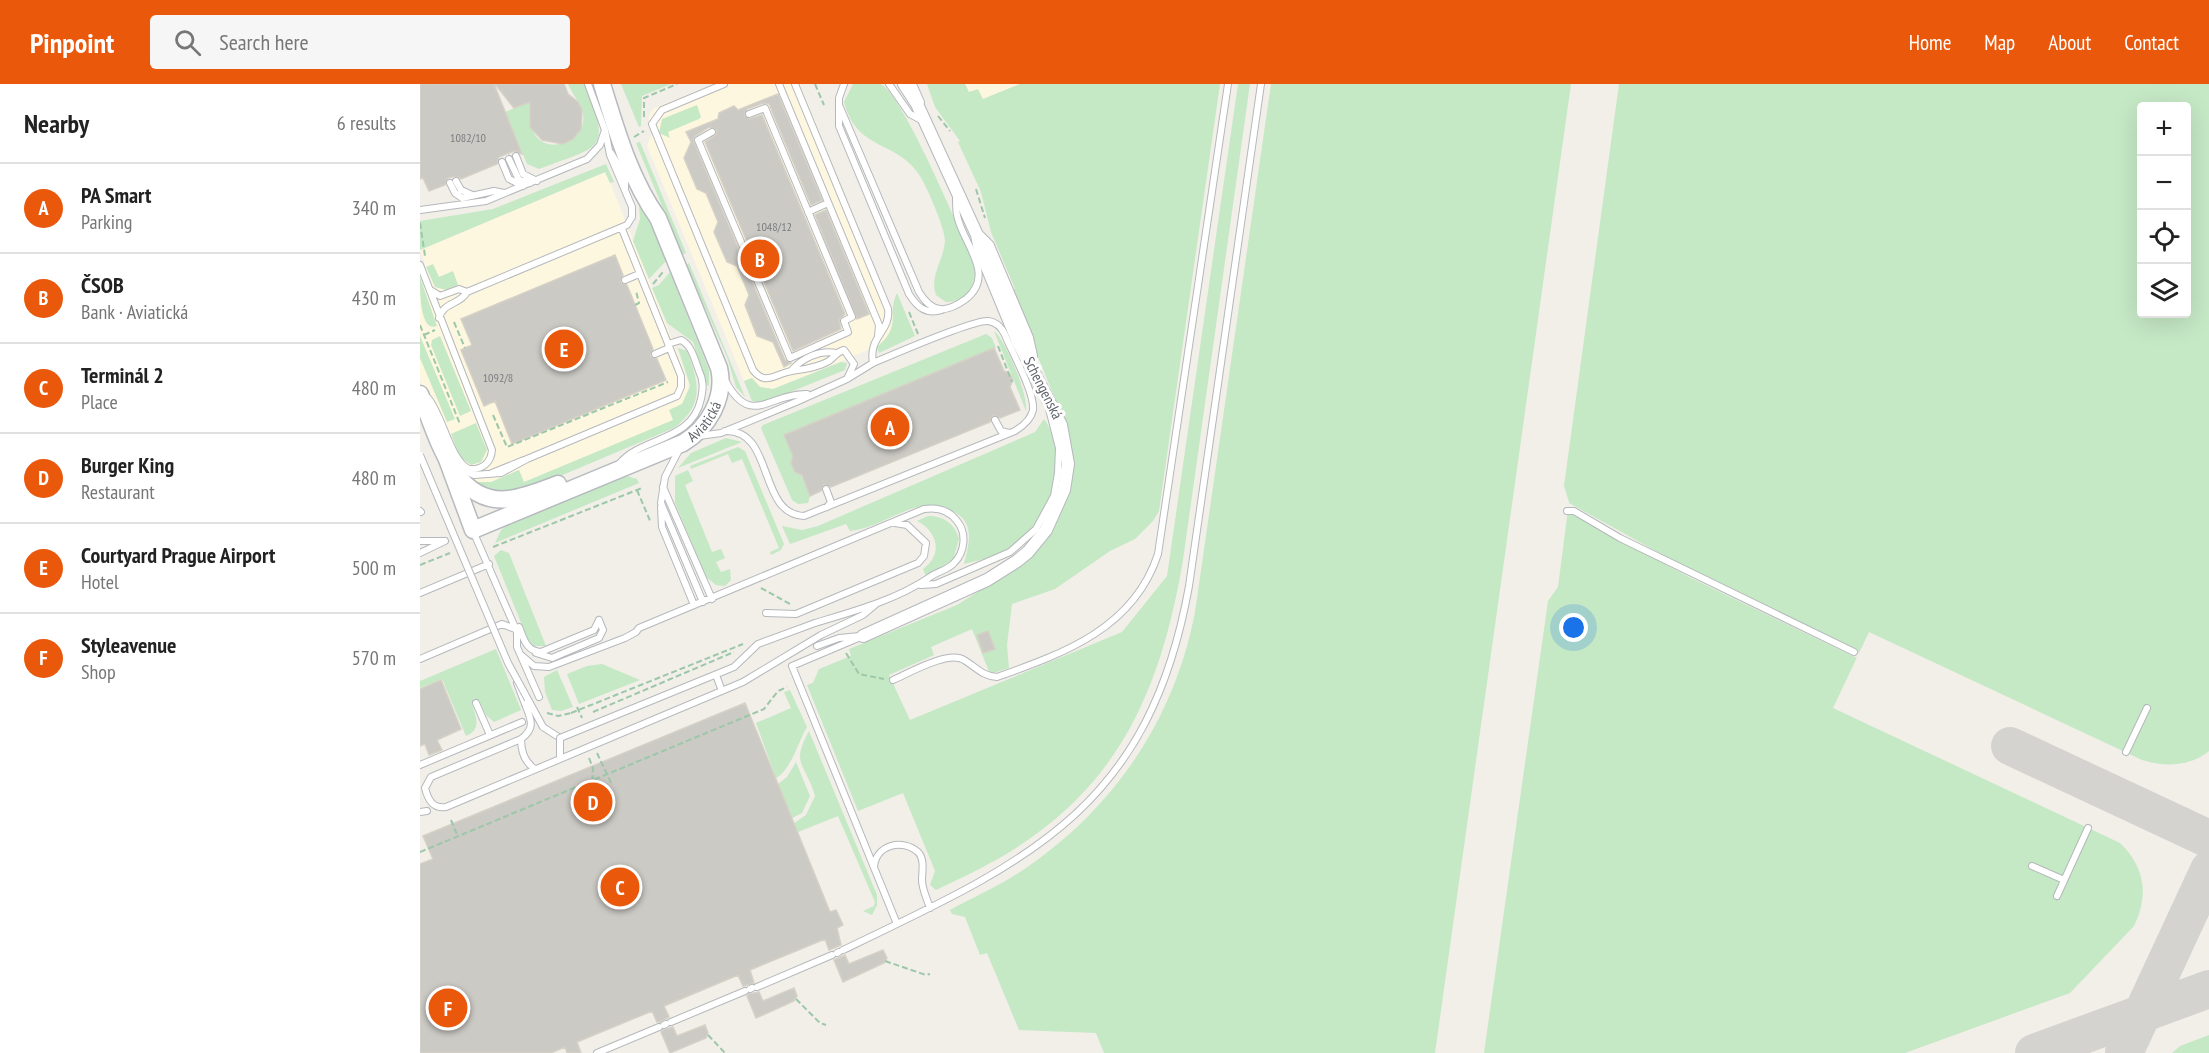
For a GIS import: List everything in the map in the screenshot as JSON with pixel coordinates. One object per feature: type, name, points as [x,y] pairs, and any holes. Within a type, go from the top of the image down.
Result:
[{"type":"main road","name":"Aviatická","points":[[420,394],[452,458],[457,476],[469,489],[489,498],[511,499],[563,483],[591,482],[691,438],[708,420],[716,405],[721,384],[719,368],[658,218],[646,201],[616,131],[603,84]]},
{"type":"main road","points":[[452,458],[473,530],[591,482]]},
{"type":"street","name":"Schengenská","points":[[863,636],[987,580],[1017,561],[1038,541],[1060,502],[1068,464],[1061,425],[1014,332],[980,250],[977,235],[926,123],[912,85]]},
{"type":"lane","points":[[430,290],[440,296],[459,289],[467,292],[622,228],[630,221],[632,212],[626,192],[609,150],[605,130],[588,84]]},
{"type":"lane","points":[[724,84],[662,110],[654,119],[653,128],[753,369],[767,379],[791,371],[803,372],[829,361],[836,352]]},
{"type":"lane","points":[[779,84],[879,325],[876,339]]},
{"type":"lane","points":[[795,84],[888,309],[886,324],[871,348],[873,363]]},
{"type":"lane","points":[[844,84],[838,105],[919,292],[931,306],[945,309],[969,297],[979,277],[978,266],[957,216],[956,189]]},
{"type":"lane","points":[[889,84],[910,114],[926,123]]},
{"type":"lane","points":[[893,680],[949,656],[963,659],[982,674],[997,677],[1064,650],[1110,625],[1134,598],[1153,569],[1158,554],[1228,84]]},
{"type":"lane","points":[[597,1053],[837,953],[930,908],[1020,859],[1076,815],[1102,787],[1132,747],[1165,681],[1181,629],[1262,84]]},
{"type":"lane","points":[[712,132],[698,140],[790,358],[848,332],[844,321],[852,317],[765,108],[749,114]]},
{"type":"lane","points":[[420,210],[476,204],[534,182],[587,159],[600,145],[605,130]]},
{"type":"lane","points":[[523,186],[509,179],[509,159],[519,180],[534,182]]},
{"type":"lane","points":[[453,182],[455,193],[462,198],[494,192],[506,193]]},
{"type":"lane","points":[[808,212],[828,202]]},
{"type":"lane","points":[[420,388],[436,408],[452,458],[464,470],[474,475],[501,473],[527,459],[672,400],[680,391],[682,382],[622,228]]},
{"type":"lane","points":[[421,263],[439,319],[492,450],[490,459],[478,469],[469,469],[452,458]]},
{"type":"lane","points":[[625,280],[639,274]]},
{"type":"lane","points":[[439,319],[445,307],[464,299],[467,292]]},
{"type":"lane","points":[[694,605],[662,527],[661,503],[663,486],[674,456],[691,438],[725,431],[847,379],[873,363],[973,324],[987,321],[995,324],[1005,335],[1032,403],[1029,419],[1010,433],[804,516],[787,513],[780,504],[753,445],[740,434],[725,431]]},
{"type":"lane","points":[[612,473],[627,454],[681,429],[697,410],[703,385],[688,345],[681,340],[655,354]]},
{"type":"lane","points":[[791,371],[799,362],[819,354],[846,351],[854,364],[847,379]]},
{"type":"lane","points":[[719,368],[734,396],[747,406],[764,406],[793,394],[808,394]]},
{"type":"lane","points":[[560,738],[737,666],[758,644],[876,604],[921,585],[936,584],[1010,552],[1027,540],[1044,518],[1054,496],[1059,461],[1057,438],[1047,400]]},
{"type":"lane","points":[[995,420],[1000,431],[1010,433]]},
{"type":"lane","points":[[420,455],[532,721],[532,729],[521,739],[431,777],[426,788],[431,803],[437,807],[446,807],[743,682],[821,635],[863,615],[876,604]]},
{"type":"lane","points":[[663,486],[712,598]]},
{"type":"lane","points":[[824,509],[831,502],[826,489]]},
{"type":"lane","points":[[661,503],[703,602]]},
{"type":"lane","points":[[521,655],[539,667],[555,666],[625,638],[639,628],[924,509],[936,508],[954,517],[961,527],[963,543],[960,556],[949,568],[931,576],[921,585]]},
{"type":"lane","points":[[1567,511],[1574,511],[1620,538],[1854,652]]},
{"type":"lane","points":[[766,613],[796,614],[918,563],[927,547],[922,537],[907,525],[891,523]]},
{"type":"lane","points":[[473,530],[515,628],[521,655],[538,697]]},
{"type":"lane","points":[[420,543],[445,541],[420,553]]},
{"type":"lane","points":[[420,593],[489,564]]},
{"type":"lane","points":[[509,613],[533,651],[544,658],[552,658],[599,638],[603,630],[599,620]]},
{"type":"lane","points":[[420,660],[502,624],[515,628]]},
{"type":"lane","points":[[817,646],[839,638],[863,636]]},
{"type":"lane","name":"Schengenská","points":[[863,636],[792,666],[875,872]]},
{"type":"lane","points":[[508,663],[543,727],[560,738]]},
{"type":"lane","points":[[716,675],[722,691]]},
{"type":"lane","points":[[476,703],[490,735]]},
{"type":"lane","points":[[2126,752],[2147,708]]},
{"type":"lane","points":[[420,765],[522,722]]},
{"type":"lane","points":[[560,738],[560,759]]},
{"type":"lane","points":[[521,739],[521,750],[528,765],[535,769]]},
{"type":"lane","points":[[2057,896],[2088,828]]},
{"type":"lane","points":[[897,924],[875,872],[875,861],[882,850],[897,844],[910,848],[921,857],[922,884],[930,908]]},
{"type":"lane","points":[[2032,866],[2064,880]]},
{"type":"path","points":[[815,84],[824,105]]},
{"type":"path","points":[[420,223],[426,259],[421,263]]},
{"type":"path","points":[[650,285],[668,266]]},
{"type":"path","points":[[635,305],[639,303],[635,292],[639,290]]},
{"type":"path","points":[[454,322],[465,348]]},
{"type":"path","points":[[420,325],[460,424]]},
{"type":"path","points":[[424,335],[438,329]]},
{"type":"path","points":[[997,346],[1012,382]]},
{"type":"path","points":[[493,415],[507,447],[668,382]]},
{"type":"path","points":[[493,547],[642,488]]},
{"type":"path","points":[[420,565],[456,551]]},
{"type":"path","points":[[761,588],[793,606]]},
{"type":"path","points":[[541,708],[555,716],[571,714],[749,641]]},
{"type":"path","points":[[592,713],[745,647]]},
{"type":"path","points":[[846,653],[859,674],[893,680]]},
{"type":"path","points":[[420,852],[764,709],[778,691],[787,687]]},
{"type":"path","points":[[589,757],[593,768],[591,793]]},
{"type":"path","points":[[451,820],[458,837]]},
{"type":"path","points":[[885,961],[926,975],[930,974]]},
{"type":"path","points":[[796,999],[820,1023],[826,1025]]},
{"type":"path","points":[[708,1035],[725,1053]]},
{"type":"shaded area","points":[[714,84],[800,84],[894,316],[890,334],[878,346],[773,389],[760,387],[752,378],[744,381],[647,146],[652,133],[648,125],[649,116],[654,108]]},
{"type":"shaded area","points":[[965,84],[1020,84],[983,99],[969,92]]},
{"type":"shaded area","points":[[606,172],[689,382],[688,395],[682,404],[670,411],[674,420],[524,482],[519,470],[491,482],[474,482],[455,465],[420,381],[420,270],[426,267],[420,250]]},
{"type":"green space","points":[[568,84],[585,84],[598,123],[599,134],[595,143],[576,155],[539,169],[527,164],[505,112],[534,100],[531,126],[537,138],[554,145],[572,139],[579,133],[583,124],[583,114]]},
{"type":"green space","points":[[621,84],[671,84],[642,96],[641,126],[639,127]]},
{"type":"green space","points":[[853,84],[880,84],[890,93],[917,138],[975,268],[972,287],[959,299],[946,302],[936,295],[934,282],[945,241],[939,217],[926,186],[909,162],[867,137],[850,118],[844,102]]},
{"type":"green space","points":[[927,84],[965,84],[969,92],[978,89],[983,99],[1020,84],[1220,84],[1159,511],[1153,521],[1135,539],[1110,551],[1055,589],[1012,604],[1007,645],[1009,668],[990,674],[972,629],[931,647],[934,655],[889,675],[910,720],[1122,632],[1167,576],[1238,84],[1250,84],[1183,560],[1165,641],[1152,679],[1137,715],[1117,749],[1094,781],[1066,810],[1009,852],[936,890],[930,885],[935,871],[903,793],[858,811],[807,685],[813,683],[819,669],[851,656],[849,649],[957,605],[1034,554],[1047,540],[1068,491],[1067,428],[1011,291],[1015,289],[991,232],[981,192],[958,142],[960,141],[935,107]]},
{"type":"green space","points":[[1271,84],[1571,84],[1435,1053],[1104,1053],[1096,1033],[1019,1030],[987,953],[980,955],[965,917],[952,914],[950,910],[999,885],[1026,868],[1058,844],[1087,817],[1136,757],[1173,688],[1186,651],[1195,612]]},
{"type":"green space","points":[[1619,84],[2209,84],[2209,751],[2185,763],[2159,764],[2142,760],[1869,632],[1858,656],[1859,652],[1692,571],[1569,503],[1564,486]]},
{"type":"green space","points":[[697,105],[701,117],[699,119],[668,132],[670,138],[659,133],[662,119]]},
{"type":"green space","points":[[640,142],[686,253],[682,255],[636,143]]},
{"type":"green space","points":[[620,149],[666,261],[649,279],[633,241],[640,219],[639,203]]},
{"type":"green space","points":[[606,164],[614,182],[610,183],[605,172],[420,250],[420,221],[493,209]]},
{"type":"green space","points":[[689,263],[745,397],[736,387],[727,357],[686,265]]},
{"type":"green space","points":[[433,264],[439,277],[453,271],[458,285],[446,290],[435,287],[426,267]]},
{"type":"green space","points":[[670,272],[709,370],[709,386],[693,342],[667,323],[652,288],[659,285]]},
{"type":"green space","points":[[420,277],[437,326],[431,327],[424,318]]},
{"type":"green space","points":[[897,293],[915,336],[879,353],[877,347],[890,332],[892,326]]},
{"type":"green space","points":[[994,331],[999,336],[1016,369],[1024,394],[1026,411]]},
{"type":"green space","points":[[986,334],[992,338],[996,348],[785,434],[794,458],[791,463],[795,472],[800,473],[810,496],[808,503],[798,504],[792,500],[761,428],[763,425]]},
{"type":"green space","points":[[420,336],[455,419],[447,422],[420,358]]},
{"type":"green space","points":[[440,336],[471,411],[460,416],[431,345],[432,340]]},
{"type":"green space","points":[[678,348],[687,351],[697,392],[691,411],[674,428],[527,490],[502,496],[474,482],[491,482],[519,470],[524,482],[673,420],[669,410],[682,404],[690,386]]},
{"type":"green space","points":[[841,362],[847,363],[845,370],[763,403],[752,401],[744,381],[752,378],[760,387],[773,389]]},
{"type":"green space","points":[[1044,419],[1052,434],[1056,452],[1056,470],[1052,488],[1037,522],[1025,536],[1006,550],[988,558],[964,564],[969,537],[966,524],[956,513],[929,505],[917,507],[865,528],[850,531],[846,524],[790,544],[782,526],[802,530],[818,526],[1035,432]]},
{"type":"green space","points":[[476,423],[487,450],[481,462],[471,465],[460,457],[451,434]]},
{"type":"green space","points":[[726,438],[742,442],[678,468],[691,453]]},
{"type":"green space","points":[[738,447],[745,451],[784,544],[781,550],[771,555],[770,552],[779,548],[742,459],[732,463],[728,454],[691,469],[690,466]]},
{"type":"green space","points":[[688,470],[693,481],[685,485],[712,552],[721,549],[725,558],[716,562],[721,572],[730,569],[731,580],[725,586],[716,585],[706,577],[675,503],[675,476]]},
{"type":"green space","points":[[627,476],[637,479],[639,483],[495,543],[501,530],[509,524]]},
{"type":"green space","points":[[1567,514],[1571,514],[1689,577],[1857,658],[1833,708],[2120,843],[2135,862],[2142,882],[2142,903],[2134,926],[2070,993],[1905,1053],[1484,1053],[1548,601],[1558,587]]},
{"type":"green space","points":[[928,516],[939,517],[948,522],[955,529],[959,539],[953,560],[926,576],[923,569],[934,557],[935,543],[929,531],[917,521]]},
{"type":"green space","points":[[501,550],[509,553],[546,646],[534,646],[528,640],[494,556]]},
{"type":"green space","points":[[496,649],[521,710],[494,722],[486,715],[479,700],[472,704],[476,726],[466,736],[442,679],[420,688],[420,681]]},
{"type":"green space","points":[[602,664],[640,680],[579,704],[567,674],[587,666]]},
{"type":"green space","points":[[557,670],[573,707],[561,711],[552,710],[545,692],[544,677]]},
{"type":"green space","points":[[790,690],[807,727],[786,769],[776,778],[756,723],[791,708],[784,692]]},
{"type":"green space","points":[[809,731],[877,895],[877,905],[872,915],[863,911],[874,906],[875,902],[838,816],[798,832],[794,823],[806,815],[815,796],[800,758],[803,742]]},
{"type":"green space","points":[[796,762],[810,796],[802,813],[792,818],[778,784],[787,777]]},
{"type":"green space","points":[[2209,1035],[2209,1053],[2172,1053],[2180,1046]]},
{"type":"building","points":[[420,84],[494,84],[522,154],[514,151],[499,157],[497,164],[461,179],[457,176],[448,178],[445,185],[429,191],[423,178],[420,179]]},
{"type":"building","points":[[495,84],[564,84],[568,94],[578,102],[582,110],[581,129],[573,139],[563,144],[542,140],[530,127],[530,102],[514,108]]},
{"type":"building","points":[[778,94],[822,200],[811,205],[769,104],[763,103],[747,109],[744,115],[749,119],[762,115],[845,314],[839,320],[841,329],[793,351],[705,142],[716,135],[717,130],[709,127],[695,136],[693,140],[785,360],[791,363],[784,367],[773,342],[757,336],[745,305],[749,295],[737,266],[727,262],[714,232],[718,222],[706,193],[697,189],[684,158],[691,142],[686,132],[718,119],[719,113],[734,106],[738,110]]},
{"type":"building","points":[[826,210],[869,314],[857,319],[815,215]]},
{"type":"building","points":[[615,255],[623,275],[620,282],[627,285],[653,349],[650,356],[657,359],[666,380],[512,444],[495,401],[484,406],[461,350],[472,345],[461,319]]},
{"type":"building","points":[[994,348],[1004,371],[1010,374],[1013,380],[1010,387],[1020,410],[1000,418],[993,415],[990,422],[831,487],[824,484],[821,491],[810,496],[802,475],[795,472],[791,463],[793,456],[784,435]]},
{"type":"building","points":[[988,631],[995,649],[983,653],[977,635]]},
{"type":"building","points":[[441,680],[461,729],[437,740],[442,750],[429,755],[425,744],[420,746],[420,689]]},
{"type":"building","points":[[745,703],[830,912],[836,910],[843,925],[837,928],[841,945],[829,950],[825,939],[750,970],[754,983],[743,986],[738,975],[664,1006],[669,1017],[660,1022],[657,1022],[652,1011],[577,1042],[581,1053],[567,1053],[565,1047],[551,1053],[420,1053],[420,864],[433,859],[423,836]]},
{"type":"building","points":[[883,950],[887,958],[884,963],[843,982],[834,960],[845,955],[849,964]]},
{"type":"building","points":[[794,988],[797,996],[794,1001],[756,1018],[747,996],[749,994],[759,992],[763,1001]]},
{"type":"building","points":[[705,1025],[708,1033],[706,1038],[670,1053],[661,1032],[663,1030],[673,1027],[677,1036]]},
{"type":"taxiway","points":[[2010,746],[2209,839]]},
{"type":"taxiway","points":[[2124,1053],[2209,870]]},
{"type":"taxiway","points":[[2034,1053],[2209,989]]},
{"type":"place","name":"ČSOB","points":[[760,259]]},
{"type":"place","name":"Courtyard Prague Airport","points":[[564,349]]},
{"type":"place","name":"PA Smart","points":[[890,427]]},
{"type":"place","name":"Burger King","points":[[593,802]]},
{"type":"place","name":"Terminál 2","points":[[620,887]]},
{"type":"place","name":"Styleavenue","points":[[448,1008]]}]
